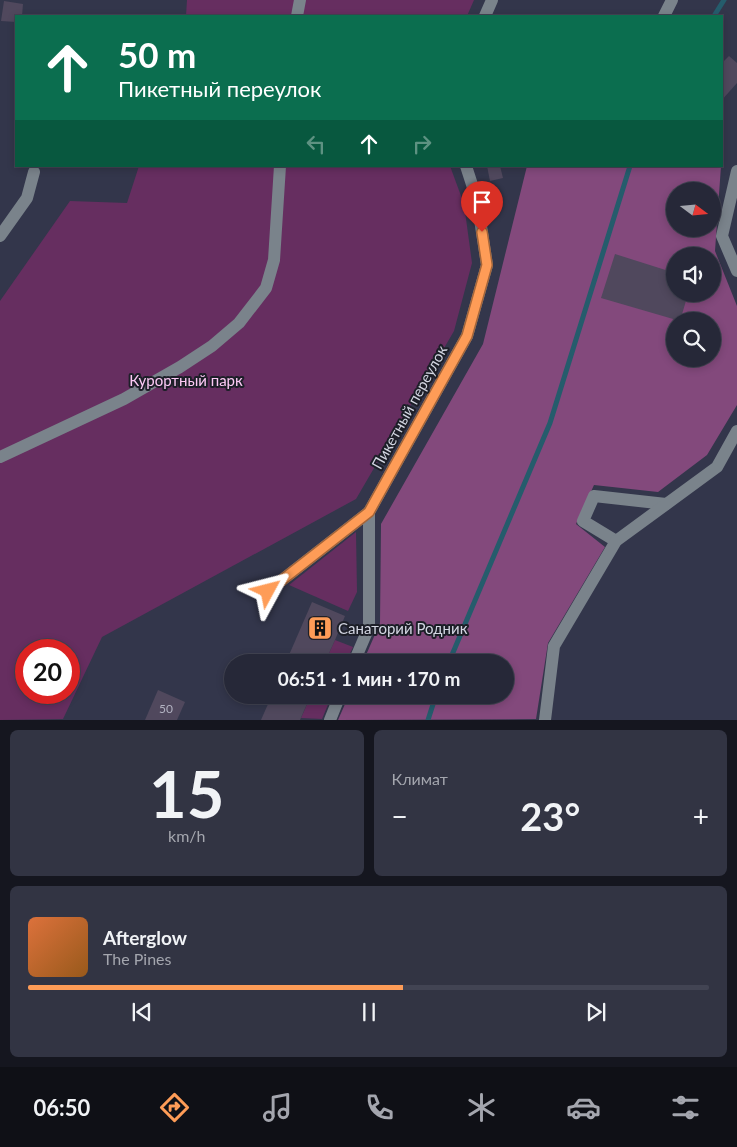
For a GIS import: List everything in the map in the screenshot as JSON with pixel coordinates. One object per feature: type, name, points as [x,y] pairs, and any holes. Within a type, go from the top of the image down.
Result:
[{"type":"street","points":[[296,15],[300,0]]},
{"type":"street","points":[[485,15],[492,0]]},
{"type":"street","points":[[664,15],[672,0]]},
{"type":"street","points":[[0,457],[140,390],[180,368],[212,346],[239,323],[266,288],[274,260],[280,167]]},
{"type":"street","name":"Пикетный переулок","points":[[357,654],[369,627],[369,512],[467,336],[487,265],[477,200],[466,167]]},
{"type":"street","points":[[737,171],[722,236],[737,271]]},
{"type":"street","points":[[0,236],[27,198],[34,172]]},
{"type":"street","points":[[545,720],[554,646],[616,541],[717,467],[737,431]]},
{"type":"street","points":[[616,541],[583,521],[594,496],[666,504]]},
{"type":"street","points":[[268,591],[369,512]]},
{"type":"street","points":[[330,720],[336,704]]},
{"type":"green space","points":[[187,0],[474,0],[467,15],[186,15]]},
{"type":"green space","name":"Курортный парк","points":[[139,167],[450,167],[464,204],[472,263],[454,331],[356,499],[102,637],[80,683],[80,639],[15,639],[15,704],[70,704],[63,719],[0,720],[0,301],[70,201],[127,203]]},
{"type":"green space","points":[[356,532],[357,592],[348,611],[289,585]]},
{"type":"green space","points":[[335,640],[353,647],[350,654],[329,654]]},
{"type":"green space","points":[[307,704],[328,704],[322,719],[301,718]]},
{"type":"shaded area","points":[[527,167],[721,167],[720,182],[666,182],[666,238],[716,238],[715,247],[666,247],[666,302],[721,302],[721,266],[737,306],[737,405],[707,455],[658,492],[594,485],[576,524],[605,547],[548,643],[536,719],[338,720],[345,704],[514,704],[514,654],[366,654],[380,623],[381,524],[483,344]]},
{"type":"building","points":[[4,1],[23,4],[22,15],[15,15],[15,22],[1,21]]},
{"type":"building","points":[[729,56],[737,63],[737,83],[723,99],[723,62]]},
{"type":"building","points":[[487,167],[500,167],[503,178],[490,181]]},
{"type":"building","points":[[615,254],[666,270],[666,302],[686,302],[683,312],[666,312],[666,317],[601,298]]},
{"type":"building","name":"Санаторий Родник","points":[[312,602],[345,616],[329,654],[289,654]]},
{"type":"building","points":[[158,690],[185,702],[177,720],[145,720]]},
{"type":"building","points":[[268,704],[307,704],[300,720],[261,720]]},
{"type":"waterway","points":[[715,15],[724,0]]},
{"type":"waterway","points":[[452,654],[550,423],[630,167]]},
{"type":"waterway","points":[[428,720],[433,704]]},
{"type":"place","name":"Санаторий Родник","points":[[320,628]]},
{"type":"route","points":[[268,591],[369,512],[467,336],[487,265],[482,232]]}]
